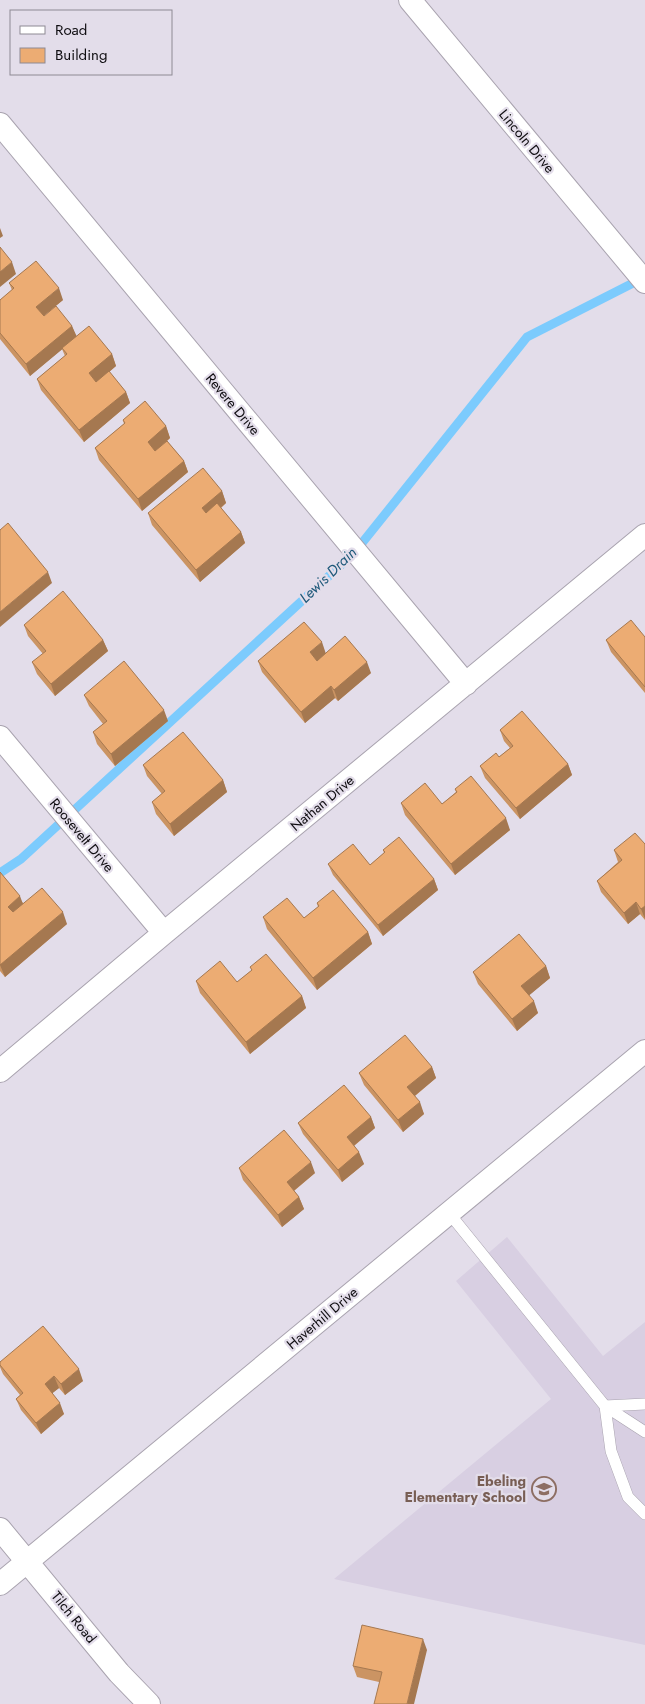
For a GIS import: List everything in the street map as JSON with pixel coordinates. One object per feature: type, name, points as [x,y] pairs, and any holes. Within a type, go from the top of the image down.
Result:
[{"type":"street","name":"Lincoln Drive","points":[[410,0],[645,282]]},
{"type":"street","name":"Revere Drive","points":[[0,124],[466,684]]},
{"type":"street","name":"Nathan Drive","points":[[0,1071],[164,933],[645,536]]},
{"type":"street","name":"Roosevelt Drive","points":[[0,737],[164,933]]},
{"type":"street","name":"Haverhill Drive","points":[[0,1584],[645,1051]]},
{"type":"street","name":"Tilch Road","points":[[0,1529],[118,1672],[149,1704]]},
{"type":"lane","points":[[449,1213],[605,1406],[645,1432]]},
{"type":"lane","points":[[605,1406],[645,1404]]},
{"type":"lane","points":[[605,1406],[610,1451],[628,1497],[645,1514]]},
{"type":"shaded area","name":"Ebeling Elementary School","points":[[507,1237],[603,1356],[645,1322],[645,1645],[334,1579],[551,1399],[456,1281]]},
{"type":"building","points":[[0,247],[12,262],[0,272]]},
{"type":"building","points":[[36,261],[59,288],[36,307],[44,316],[56,306],[72,326],[26,364],[0,333],[0,300],[14,288],[9,283]]},
{"type":"building","points":[[89,326],[112,354],[89,373],[96,382],[109,371],[126,392],[79,430],[37,379],[67,354],[62,348]]},
{"type":"building","points":[[145,401],[166,426],[148,442],[155,451],[167,441],[184,461],[138,499],[95,448],[125,423],[123,420]]},
{"type":"building","points":[[203,468],[222,491],[202,508],[206,513],[217,503],[241,532],[196,570],[148,513]]},
{"type":"building","points":[[8,523],[48,572],[0,612],[0,530]]},
{"type":"building","points":[[63,591],[103,640],[51,684],[32,662],[46,651],[24,625]]},
{"type":"building","points":[[631,620],[645,637],[645,687],[606,640]]},
{"type":"building","points":[[304,622],[322,642],[310,652],[317,661],[345,636],[367,662],[334,690],[331,686],[301,712],[258,661]]},
{"type":"building","points":[[124,661],[164,710],[111,754],[93,732],[107,721],[84,695]]},
{"type":"building","points":[[522,711],[568,764],[516,808],[480,766],[496,753],[499,757],[513,746],[500,730]]},
{"type":"building","points":[[183,732],[223,780],[170,824],[152,802],[165,791],[143,765]]},
{"type":"building","points":[[471,776],[506,818],[451,864],[401,803],[425,783],[442,804],[457,792],[455,789]]},
{"type":"building","points":[[635,833],[645,844],[645,906],[641,909],[636,902],[624,913],[597,881],[622,860],[614,850]]},
{"type":"building","points":[[399,837],[434,879],[378,925],[328,864],[353,844],[370,865],[385,852],[383,850]]},
{"type":"building","points":[[0,872],[20,896],[8,907],[13,912],[42,888],[63,912],[0,965]]},
{"type":"building","points":[[333,890],[368,932],[313,978],[263,917],[287,898],[304,918],[319,906],[317,903]]},
{"type":"building","points":[[519,934],[546,966],[521,986],[534,1001],[512,1019],[473,972]]},
{"type":"building","points":[[266,954],[302,996],[246,1042],[196,981],[220,961],[237,982],[252,970],[250,967]]},
{"type":"building","points":[[405,1035],[432,1067],[407,1087],[420,1102],[398,1120],[359,1073]]},
{"type":"building","points":[[344,1085],[371,1117],[347,1137],[359,1152],[338,1170],[298,1123]]},
{"type":"building","points":[[284,1130],[311,1162],[287,1182],[299,1197],[278,1215],[239,1168]]},
{"type":"building","points":[[43,1326],[79,1369],[61,1384],[54,1376],[45,1384],[60,1403],[36,1423],[16,1399],[23,1393],[0,1365],[0,1362]]},
{"type":"building","points":[[362,1625],[423,1639],[407,1704],[374,1704],[382,1672],[353,1666]]},
{"type":"waterway","name":"Lewis Drain","points":[[0,873],[21,859],[354,553],[527,337],[641,279]]},
{"type":"place","name":"Ebeling Elementary School","points":[[544,1489]]}]
